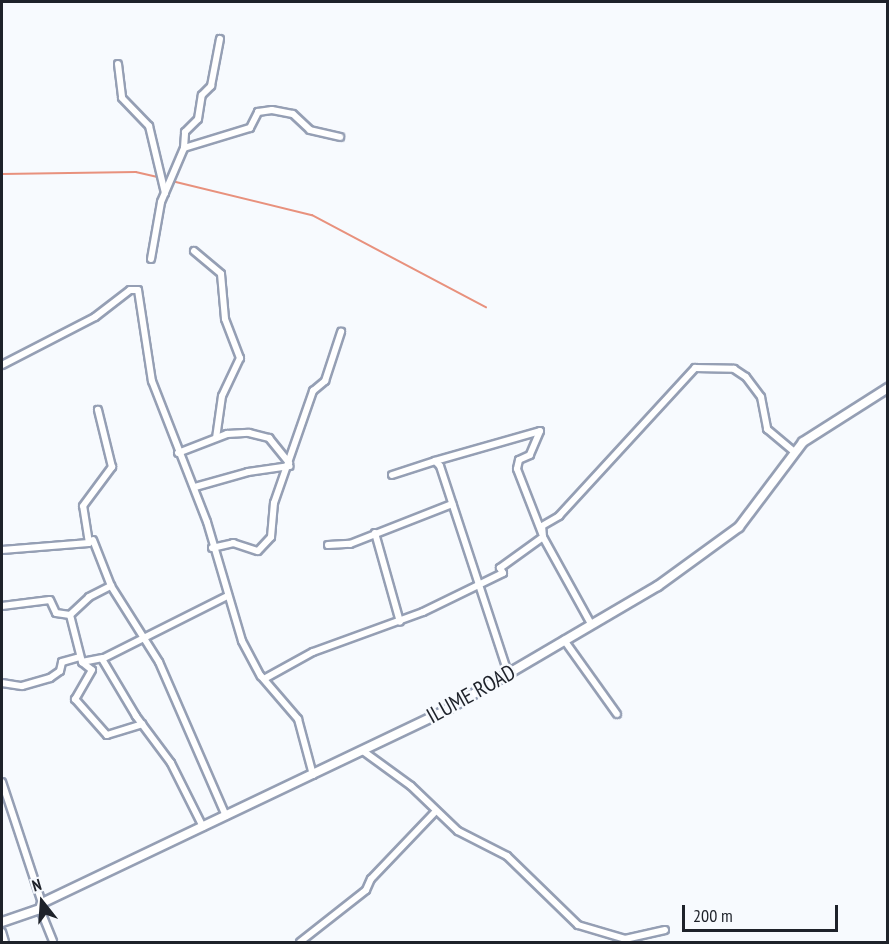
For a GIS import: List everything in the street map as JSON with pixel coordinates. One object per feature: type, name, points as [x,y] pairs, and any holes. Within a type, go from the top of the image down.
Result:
[{"type":"street","points":[[151,259],[165,194],[184,148],[185,132],[198,120],[202,94],[211,86],[220,39]]},
{"type":"street","points":[[118,63],[122,98],[149,126],[165,194]]},
{"type":"street","points":[[184,148],[250,128],[258,112],[272,110],[293,114],[310,130],[340,137]]},
{"type":"street","points":[[194,251],[221,274],[225,319],[240,358],[222,396],[216,438]]},
{"type":"street","points":[[2,365],[95,317],[136,289],[143,309],[152,381],[212,548],[242,641],[264,680],[298,719],[313,775]]},
{"type":"street","points":[[212,548],[232,543],[252,552],[263,546],[271,537],[274,503],[290,465],[313,391],[325,381],[340,332]]},
{"type":"street","points":[[542,535],[542,526],[559,516],[695,368],[734,369],[746,377],[761,397],[767,429],[794,452]]},
{"type":"street","name":"ILUME ROAD","points":[[2,922],[41,906],[363,751],[508,673],[591,624],[729,536],[794,452],[888,388]]},
{"type":"street","points":[[2,550],[89,543],[83,506],[112,467],[99,410]]},
{"type":"street","points":[[392,474],[540,431],[530,455],[519,460],[517,469],[542,535],[591,624]]},
{"type":"street","points":[[178,453],[216,438],[240,432],[269,438],[290,465]]},
{"type":"street","points":[[435,461],[452,504],[476,587],[508,673]]},
{"type":"street","points":[[195,487],[248,472],[290,465]]},
{"type":"street","points":[[327,545],[350,544],[452,504]]},
{"type":"street","points":[[375,533],[400,622]]},
{"type":"street","points":[[264,680],[313,652],[400,622],[503,573],[500,568],[523,547],[542,535]]},
{"type":"street","points":[[93,540],[111,586],[144,637],[226,816]]},
{"type":"street","points":[[70,615],[82,602],[111,586]]},
{"type":"street","points":[[2,682],[22,686],[50,678],[60,671],[62,662],[103,658],[127,650],[144,637],[227,596]]},
{"type":"street","points":[[2,606],[50,600],[56,613],[70,615]]},
{"type":"street","points":[[70,615],[81,660],[92,670],[75,699],[108,735],[142,724]]},
{"type":"street","points":[[564,640],[617,714]]},
{"type":"street","points":[[103,658],[142,724],[171,763],[203,827]]},
{"type":"street","points":[[363,751],[458,831],[507,856],[578,925],[616,940],[665,930]]},
{"type":"street","points":[[2,782],[53,942]]},
{"type":"street","points":[[300,942],[366,890],[370,879],[436,811]]},
{"type":"street","points":[[2,932],[5,942]]},
{"type":"waterway","points":[[2,174],[136,172],[158,177]]},
{"type":"waterway","points":[[172,181],[312,215],[486,307]]}]
